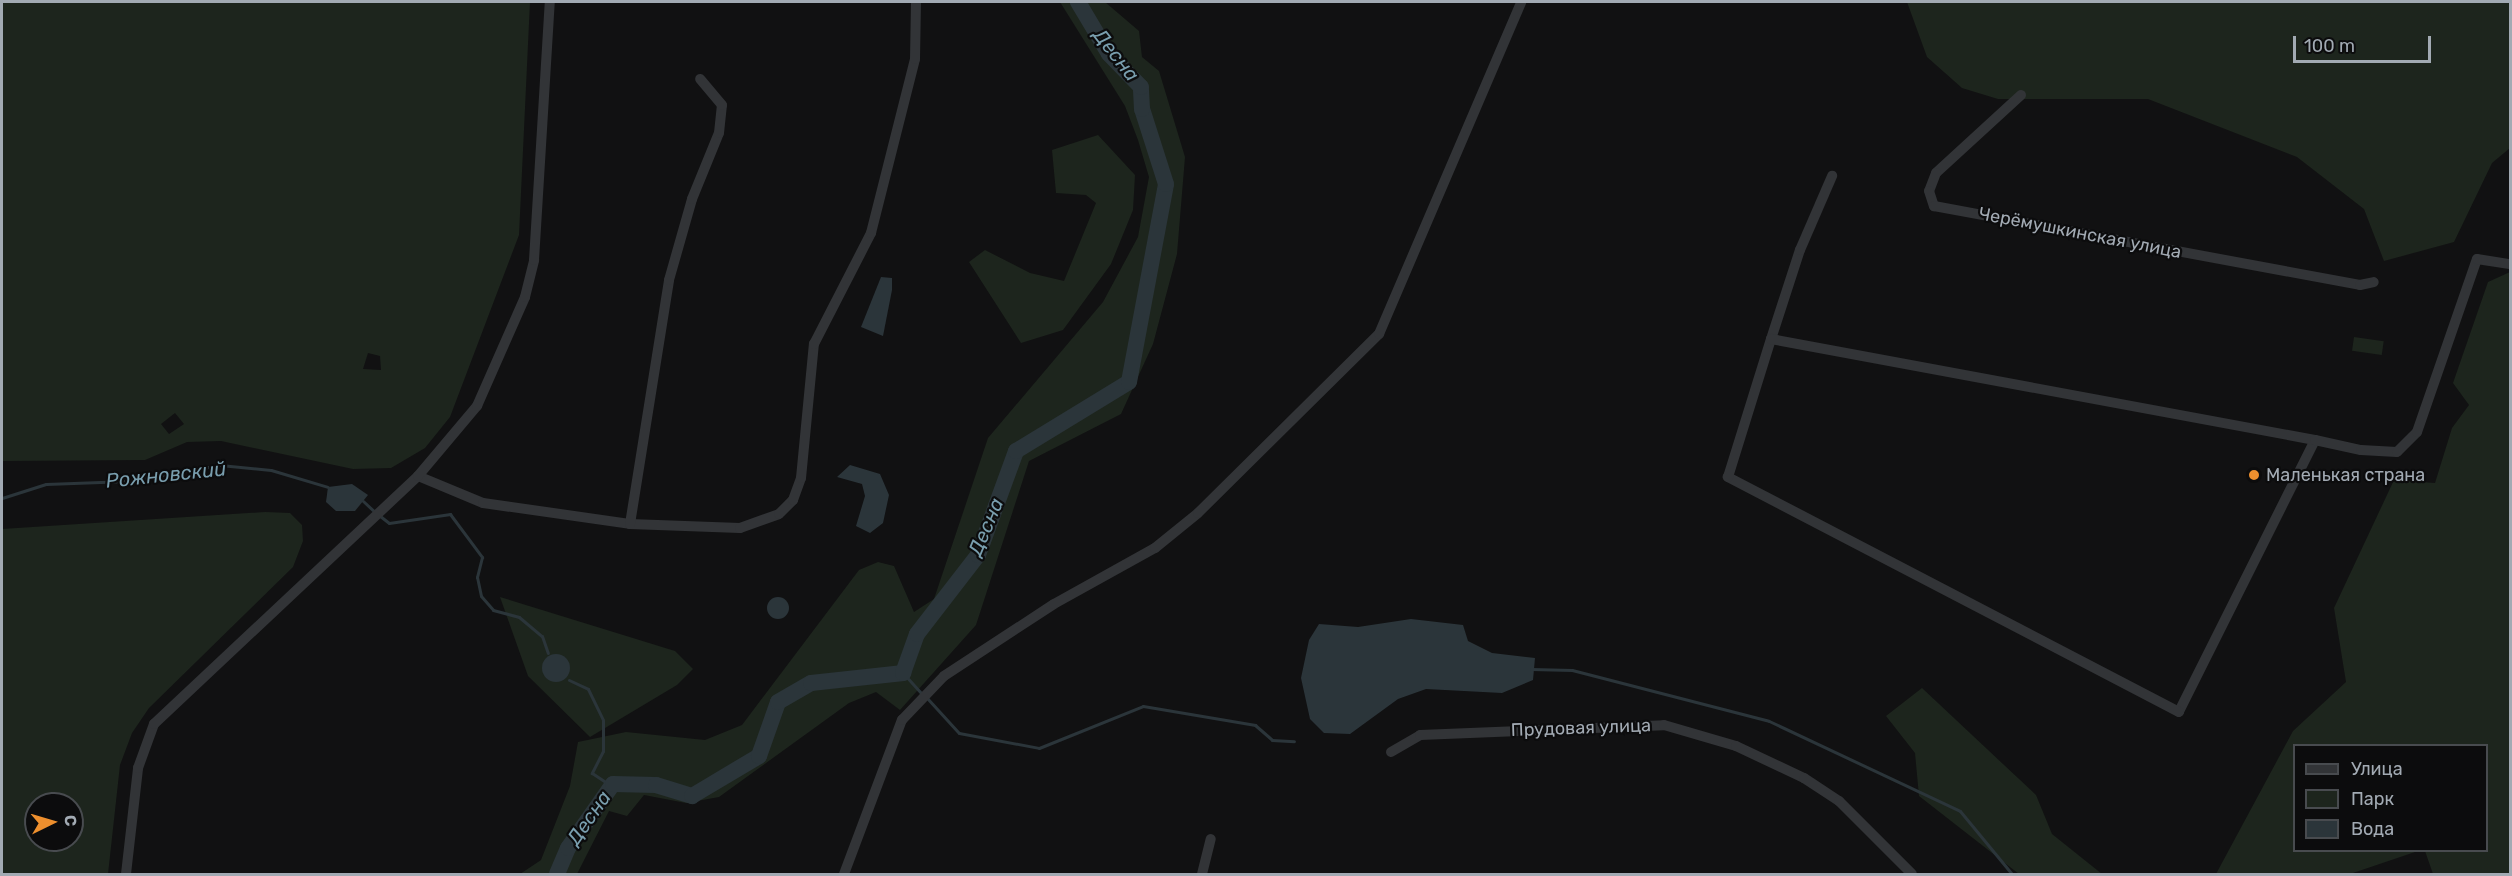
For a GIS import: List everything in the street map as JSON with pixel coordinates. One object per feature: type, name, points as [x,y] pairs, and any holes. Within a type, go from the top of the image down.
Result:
[{"type":"street","points":[[126,874],[138,768],[154,724],[418,476],[477,406],[525,297],[534,260],[550,2]]},
{"type":"street","points":[[418,476],[483,502],[630,524],[740,528],[779,514],[793,500],[801,478],[814,344],[871,233],[915,59],[916,2]]},
{"type":"street","points":[[844,874],[902,720],[920,701],[929,692],[1054,604],[1155,548],[1363,353],[1379,334],[1521,2]]},
{"type":"street","points":[[630,524],[669,280],[692,199],[719,133],[722,105],[700,79]]},
{"type":"street","name":"Черёмушкинская улица","points":[[2020,95],[1936,173],[1929,191],[1934,206],[2360,285],[2374,282]]},
{"type":"street","points":[[1832,176],[1800,250],[1728,477],[2179,712],[2315,440]]},
{"type":"street","points":[[1771,339],[2382,453],[2408,446],[2477,259],[2511,264]]},
{"type":"street","name":"Прудовая улица","points":[[1391,752],[1420,735],[1664,725],[1736,746],[1804,778],[1839,801],[1885,850],[1912,874]]},
{"type":"street","points":[[1202,874],[1211,839]]},
{"type":"green space","points":[[2,2],[530,2],[519,235],[450,417],[425,448],[391,468],[353,469],[221,441],[187,442],[145,460],[2,461]],"holes":[[[368,353],[380,356],[381,370],[363,369]],[[175,413],[184,424],[169,434],[161,424]]]},
{"type":"green space","points":[[1060,2],[1105,2],[1139,31],[1142,57],[1159,71],[1185,157],[1177,254],[1153,344],[1121,414],[1029,461],[976,625],[900,710],[876,692],[849,703],[719,797],[686,803],[644,795],[627,816],[609,811],[577,874],[520,874],[541,860],[570,786],[578,742],[626,732],[705,740],[742,725],[859,570],[878,562],[894,566],[914,612],[934,599],[988,438],[1103,302],[1138,237],[1149,177],[1138,140],[1125,106]]},
{"type":"green space","points":[[1907,2],[2510,2],[2510,148],[2492,163],[2454,242],[2384,261],[2364,209],[2297,157],[2148,99],[1998,99],[1962,88],[1927,57]]},
{"type":"green space","points":[[1098,135],[1135,175],[1133,210],[1111,264],[1063,330],[1021,343],[969,262],[985,250],[1030,273],[1064,281],[1096,203],[1086,195],[1056,193],[1052,150]]},
{"type":"green space","points":[[2510,272],[2510,874],[2433,874],[2425,852],[2488,852],[2488,744],[2293,744],[2293,852],[2415,852],[2350,874],[2216,874],[2293,731],[2346,682],[2334,608],[2394,480],[2435,483],[2452,428],[2469,405],[2453,383],[2488,282]]},
{"type":"green space","points":[[2354,337],[2384,341],[2382,355],[2352,351]]},
{"type":"green space","points":[[265,512],[290,513],[302,525],[303,541],[293,567],[149,708],[132,733],[120,765],[108,874],[2,874],[2,529]]},
{"type":"green space","points":[[500,597],[675,651],[693,669],[677,685],[590,737],[528,676]]},
{"type":"green space","points":[[1922,688],[2036,795],[2052,834],[2102,874],[2019,874],[1919,796],[1915,753],[1886,716]]},
{"type":"water","points":[[881,277],[892,278],[892,290],[883,336],[861,327]]},
{"type":"water","points":[[850,465],[880,474],[889,495],[883,523],[870,533],[856,526],[865,496],[862,484],[837,477]]},
{"type":"water","points":[[352,484],[368,495],[355,511],[336,511],[326,502],[328,487]]},
{"type":"water","points":[[778,597],[786,600],[789,608],[786,616],[778,619],[770,616],[767,608],[770,600]]},
{"type":"water","points":[[1411,619],[1463,625],[1468,641],[1492,653],[1535,658],[1533,680],[1502,693],[1426,689],[1398,699],[1350,734],[1324,733],[1310,719],[1301,678],[1309,640],[1319,624],[1358,627]]},
{"type":"water","points":[[556,654],[566,658],[570,668],[566,678],[556,682],[546,678],[542,668],[546,658]]},
{"type":"waterway","name":"Десна","points":[[557,874],[568,848],[613,784],[656,785],[692,796],[759,756],[778,702],[811,683],[903,673],[917,634],[978,555],[1016,451],[1129,382],[1166,184],[1142,109],[1141,87],[1109,54],[1078,2]]},
{"type":"waterway","name":"Рожновский","points":[[2,498],[46,484],[128,481],[220,465],[271,470],[328,487]]},
{"type":"waterway","name":"Рожновский","points":[[363,501],[375,512]]},
{"type":"waterway","name":"Рожновский","points":[[380,516],[389,523],[450,514],[482,557],[477,577],[481,596],[493,610],[519,617],[542,636],[548,653]]},
{"type":"waterway","points":[[1531,669],[1572,670],[1769,721],[1960,811],[2012,874]]},
{"type":"waterway","points":[[903,673],[922,694]]},
{"type":"waterway","points":[[569,680],[588,689],[603,720],[603,751],[592,773],[611,786]]},
{"type":"waterway","points":[[927,698],[959,733],[1039,748],[1143,706],[1255,725],[1272,740],[1294,741]]},
{"type":"place","name":"Маленькая страна","points":[[2254,475]]}]
